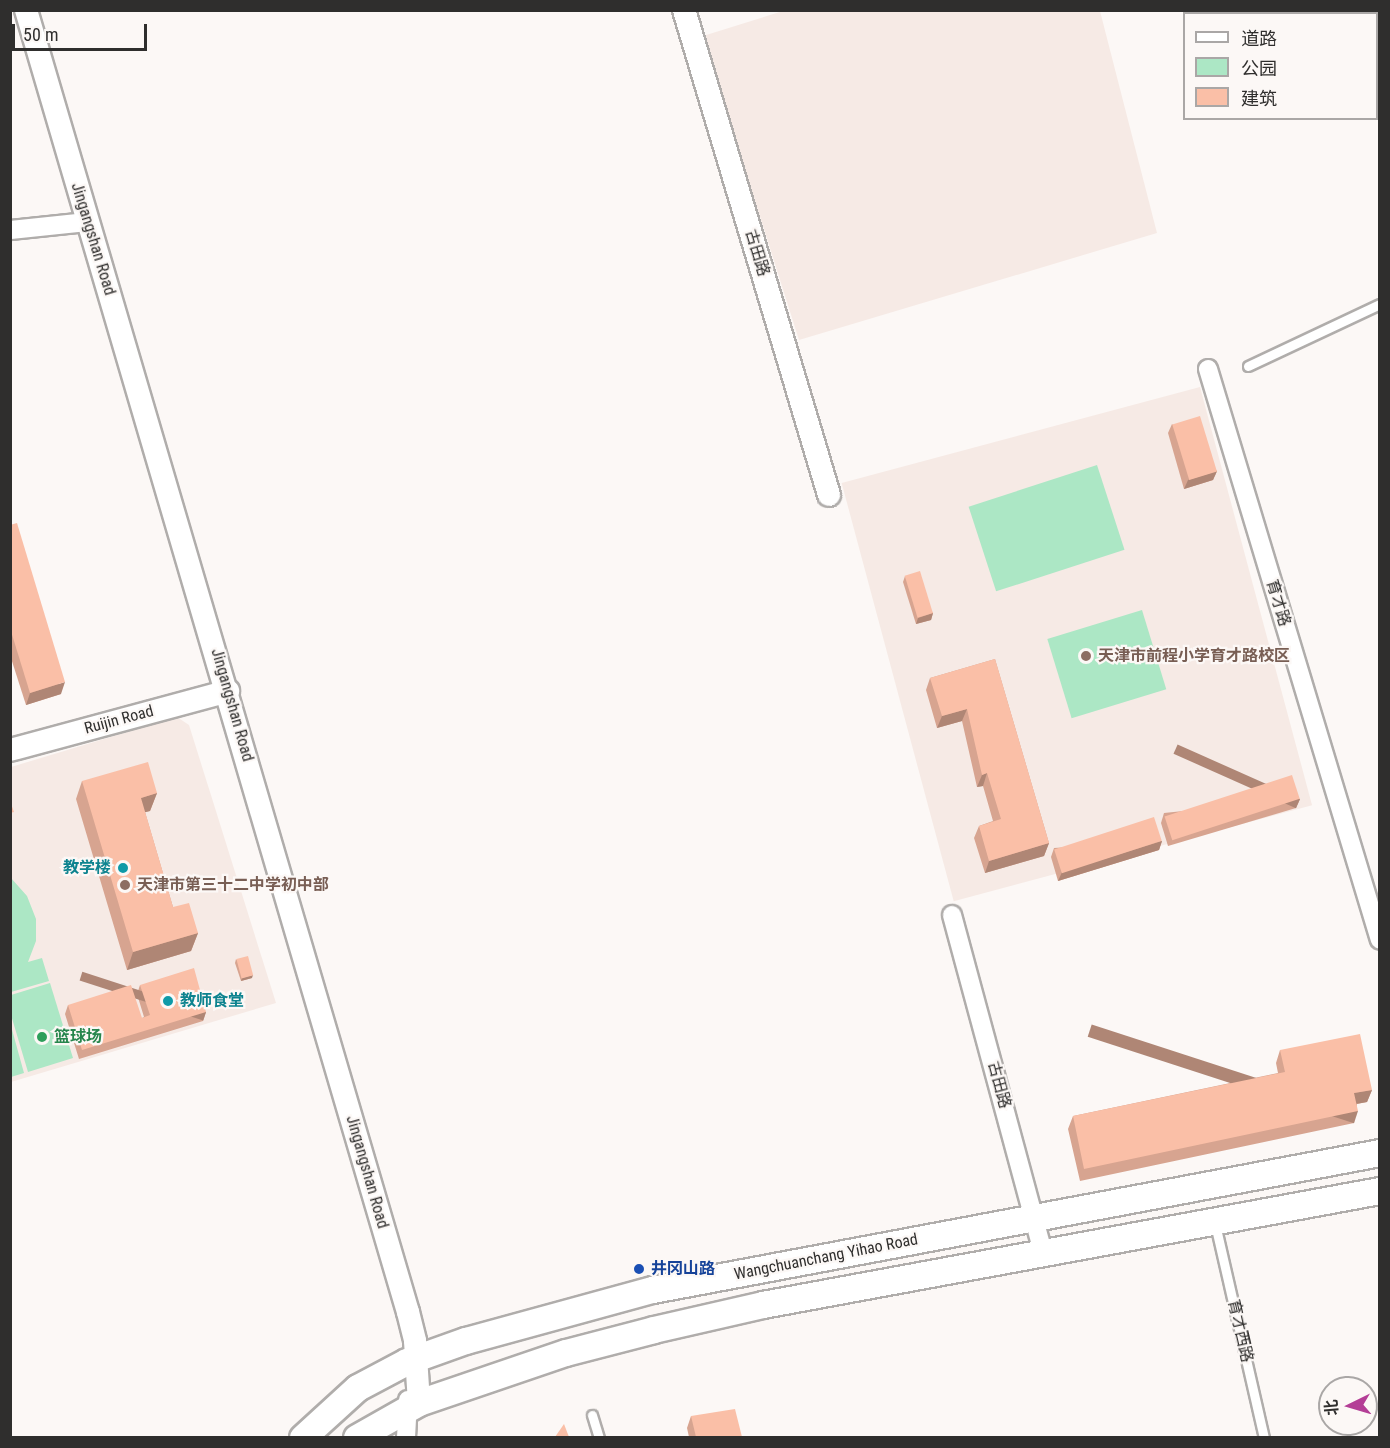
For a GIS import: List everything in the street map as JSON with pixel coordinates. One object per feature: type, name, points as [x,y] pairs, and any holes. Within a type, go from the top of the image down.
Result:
[{"type":"main road","name":"Wangchuanchang Yihao Road","points":[[303,1437],[336,1405],[358,1388],[412,1360],[466,1341],[653,1290],[1380,1153]]},
{"type":"main road","points":[[358,1437],[414,1406],[566,1353],[654,1330],[763,1305],[1044,1256],[1380,1191]]},
{"type":"main road","points":[[414,1406],[486,1381]]},
{"type":"street","name":"Jingangshan Road","points":[[17,10],[84,222],[404,1301],[412,1360],[414,1406]]},
{"type":"street","name":"Jingangshan Road","points":[[26,10],[84,222]]},
{"type":"street","name":"古田路","points":[[684,10],[829,495]]},
{"type":"street","points":[[10,230],[84,222]]},
{"type":"street","name":"育才路","points":[[1208,369],[1380,940]]},
{"type":"street","name":"Ruijin Road","points":[[10,750],[223,692]]},
{"type":"street","name":"古田路","points":[[952,915],[1044,1256]]},
{"type":"street","points":[[406,1437],[414,1406]]},
{"type":"street","points":[[414,1406],[416,1437]]},
{"type":"lane","points":[[1248,366],[1380,304]]},
{"type":"lane","name":"育才西路","points":[[1215,1224],[1264,1437]]},
{"type":"lane","points":[[592,1415],[599,1437]]},
{"type":"shaded area","points":[[783,11],[1100,11],[1157,233],[799,340],[703,36]]},
{"type":"shaded area","name":"天津市前程小学育才路校区","points":[[1200,387],[1312,805],[954,901],[842,483]]},
{"type":"shaded area","name":"天津市第三十二中学初中部","points":[[177,717],[189,725],[276,1003],[11,1082],[11,767]]},
{"type":"green space","points":[[1097,465],[1125,550],[996,591],[969,507]]},
{"type":"green space","points":[[1142,610],[1166,689],[1072,718],[1047,639]]},
{"type":"green space","points":[[11,878],[27,896],[36,919],[36,941],[28,962],[42,958],[49,981],[11,992]]},
{"type":"green space","name":"篮球场","points":[[50,983],[73,1058],[28,1072],[11,1015],[11,995]]},
{"type":"green space","name":"篮球场","points":[[11,1026],[24,1073],[10,1077]]},
{"type":"building","points":[[1200,416],[1217,471],[1189,480],[1172,424]]},
{"type":"building","points":[[17,523],[65,682],[30,693],[10,628],[10,525]]},
{"type":"building","points":[[920,571],[933,613],[918,618],[905,576]]},
{"type":"building","points":[[995,659],[1049,843],[989,861],[979,826],[1001,819],[987,773],[982,775],[967,709],[942,716],[930,678]]},
{"type":"building","name":"教学楼","points":[[148,762],[157,793],[141,798],[173,907],[189,903],[198,933],[133,952],[82,781]]},
{"type":"building","points":[[1292,775],[1300,799],[1172,840],[1165,816]]},
{"type":"building","points":[[10,801],[14,812],[10,813]]},
{"type":"building","points":[[1154,817],[1162,841],[1062,873],[1054,849]]},
{"type":"building","points":[[248,956],[253,975],[242,978],[236,959]]},
{"type":"building","points":[[194,968],[206,1012],[82,1050],[68,1005],[131,985],[142,1018],[150,1015],[140,985]]},
{"type":"building","points":[[1360,1034],[1372,1090],[1354,1093],[1358,1111],[1084,1169],[1073,1116],[1285,1072],[1280,1050]]},
{"type":"building","points":[[735,1409],[742,1437],[696,1437],[691,1416]]},
{"type":"building","points":[[564,1424],[569,1437],[555,1437]]},
{"type":"place","name":"天津市前程小学育才路校区","points":[[1086,656]]},
{"type":"place","name":"教学楼","points":[[123,868]]},
{"type":"place","name":"天津市第三十二中学初中部","points":[[125,885]]},
{"type":"place","name":"教师食堂","points":[[168,1001]]},
{"type":"place","name":"篮球场","points":[[42,1037]]},
{"type":"place","name":"井冈山路","points":[[639,1269]]}]
